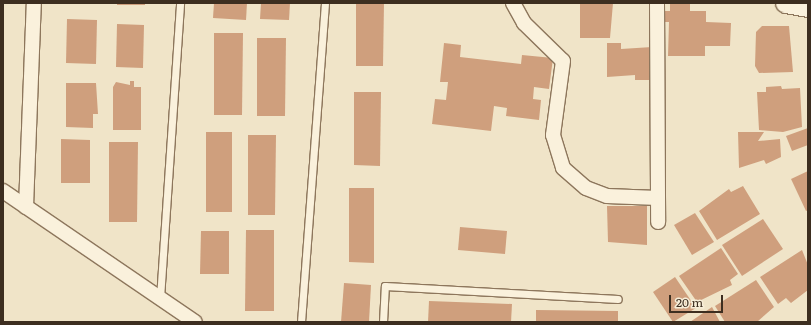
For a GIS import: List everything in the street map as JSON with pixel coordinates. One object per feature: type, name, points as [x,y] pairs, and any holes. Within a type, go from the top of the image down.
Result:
[{"type":"street","points":[[26,206],[34,3]]},
{"type":"street","points":[[514,3],[524,24],[563,61],[553,135],[562,168],[586,188],[607,196],[658,198]]},
{"type":"street","points":[[657,3],[658,222]]},
{"type":"street","points":[[786,3],[808,7]]},
{"type":"street","points":[[3,191],[160,298],[188,320]]},
{"type":"lane","points":[[160,298],[180,3]]},
{"type":"lane","points":[[301,322],[325,3]]},
{"type":"lane","points":[[383,322],[385,286],[618,298]]},
{"type":"building","points":[[117,3],[145,3],[145,5],[117,5]]},
{"type":"building","points":[[214,3],[247,3],[246,20],[213,18]]},
{"type":"building","points":[[261,3],[290,3],[289,20],[260,19]]},
{"type":"building","points":[[356,3],[384,3],[383,66],[356,66]]},
{"type":"building","points":[[580,3],[613,3],[610,38],[580,38]]},
{"type":"building","points":[[670,3],[690,3],[690,11],[706,11],[706,22],[731,23],[730,46],[705,46],[705,56],[668,56],[669,22],[664,22],[664,11],[670,11]]},
{"type":"building","points":[[67,19],[97,20],[96,64],[66,63]]},
{"type":"building","points":[[117,24],[144,25],[143,68],[116,67]]},
{"type":"building","points":[[762,26],[789,26],[793,72],[759,73],[755,66],[756,32]]},
{"type":"building","points":[[214,33],[243,33],[242,115],[214,115]]},
{"type":"building","points":[[257,38],[286,38],[285,116],[257,116]]},
{"type":"building","points":[[444,43],[461,45],[460,57],[521,64],[522,55],[553,58],[549,89],[534,87],[533,99],[541,100],[539,120],[506,116],[507,108],[494,106],[491,131],[432,124],[435,99],[446,100],[448,82],[440,82]]},
{"type":"building","points":[[607,43],[621,43],[621,49],[652,47],[652,80],[635,80],[635,75],[607,77]]},
{"type":"building","points":[[130,81],[134,81],[134,87],[141,87],[141,130],[113,130],[113,87],[116,82],[130,85]]},
{"type":"building","points":[[66,83],[96,83],[98,114],[93,114],[93,128],[66,127]]},
{"type":"building","points":[[781,86],[782,89],[800,88],[802,127],[783,132],[759,130],[757,92],[766,92],[766,87]]},
{"type":"building","points":[[354,92],[381,92],[380,166],[354,165]]},
{"type":"building","points":[[808,128],[808,145],[792,151],[786,136]]},
{"type":"building","points":[[206,132],[232,132],[232,212],[206,212]]},
{"type":"building","points":[[738,132],[764,132],[758,141],[780,139],[781,157],[766,164],[764,160],[739,168]]},
{"type":"building","points":[[248,135],[276,135],[275,215],[248,215]]},
{"type":"building","points":[[61,139],[90,140],[90,183],[61,183]]},
{"type":"building","points":[[109,142],[138,142],[137,222],[109,222]]},
{"type":"building","points":[[808,171],[808,210],[806,211],[791,179]]},
{"type":"building","points":[[743,186],[760,214],[717,240],[699,211],[729,189],[731,192]]},
{"type":"building","points":[[349,188],[374,188],[374,263],[349,262]]},
{"type":"building","points":[[607,206],[647,206],[647,245],[608,242]]},
{"type":"building","points":[[695,213],[714,242],[692,255],[674,225]]},
{"type":"building","points":[[763,219],[783,249],[742,276],[722,245]]},
{"type":"building","points":[[460,227],[507,231],[505,254],[458,250]]},
{"type":"building","points":[[246,230],[274,230],[274,311],[245,311]]},
{"type":"building","points":[[201,231],[229,231],[229,274],[200,274]]},
{"type":"building","points":[[721,248],[738,274],[730,280],[732,285],[697,302],[679,276]]},
{"type":"building","points":[[802,250],[808,265],[808,290],[791,303],[786,298],[778,304],[760,277]]},
{"type":"building","points":[[675,277],[696,308],[673,322],[653,292]]},
{"type":"building","points":[[756,280],[774,307],[757,322],[725,322],[715,306]]},
{"type":"building","points":[[344,283],[371,285],[369,322],[341,322]]},
{"type":"building","points":[[429,301],[512,304],[511,322],[428,322]]},
{"type":"building","points":[[712,307],[720,322],[690,322]]},
{"type":"building","points":[[536,310],[618,311],[618,322],[536,322]]}]
